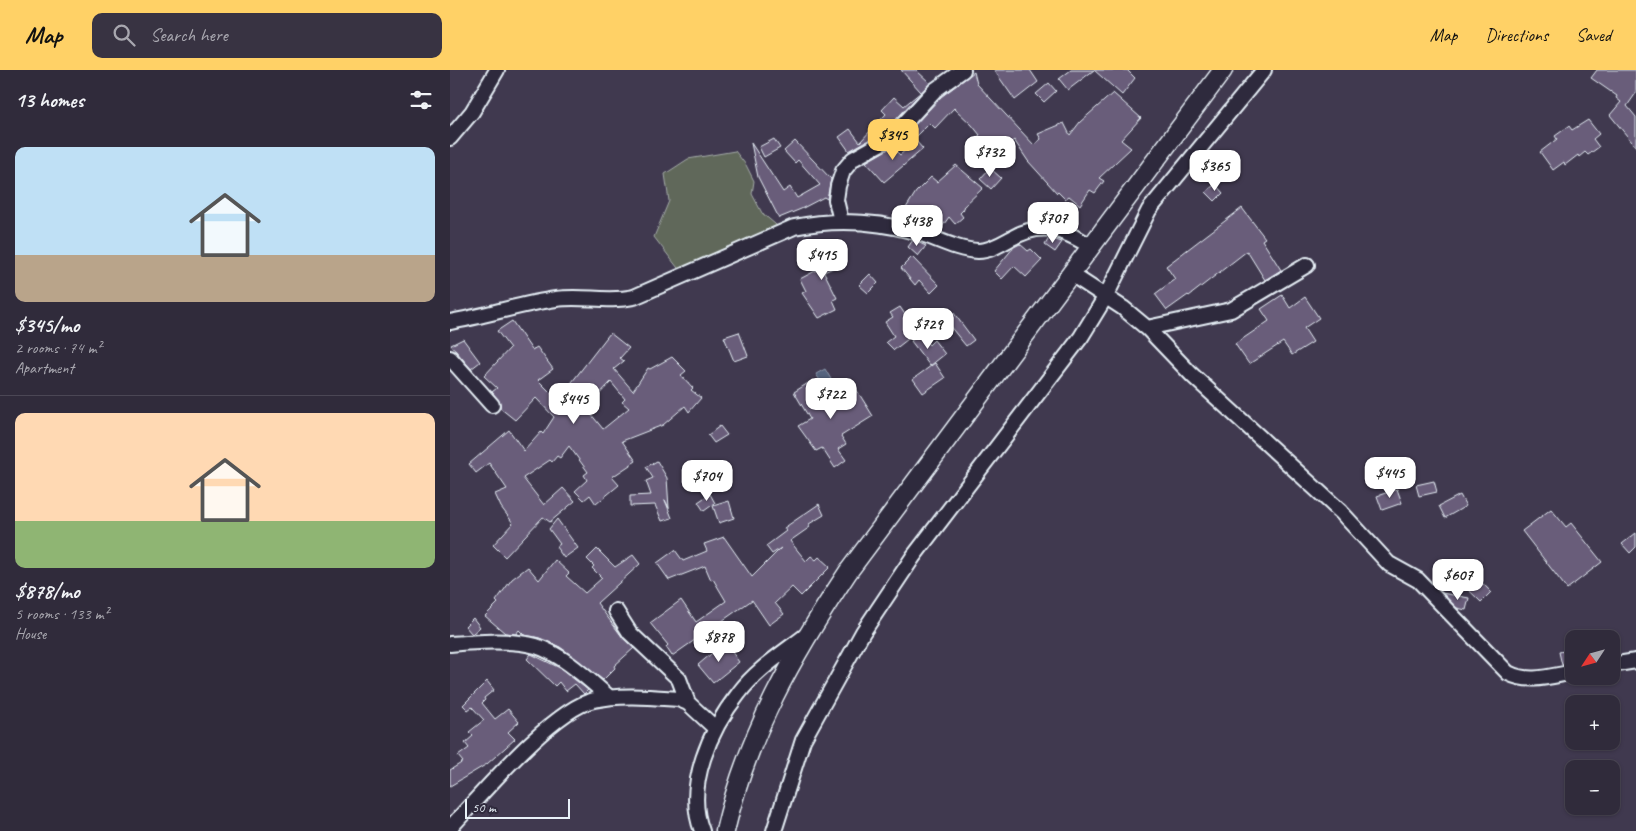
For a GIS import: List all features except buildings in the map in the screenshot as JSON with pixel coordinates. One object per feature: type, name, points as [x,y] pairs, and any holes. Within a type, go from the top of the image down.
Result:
[{"type":"main road","points":[[725,831],[746,760],[762,720],[783,675],[806,635],[848,572],[1223,70]]},
{"type":"street","points":[[450,138],[472,112],[497,70]]},
{"type":"street","points":[[841,221],[836,200],[843,171],[853,159],[892,137],[935,90],[963,70]]},
{"type":"street","points":[[774,831],[803,740],[863,632],[913,557],[1081,337],[1106,296],[1149,210],[1264,70]]},
{"type":"street","points":[[450,322],[558,299],[614,300],[634,297],[794,227],[841,221],[914,232],[964,249],[980,251],[992,248],[1019,234],[1054,229],[1066,231],[1092,247]]},
{"type":"street","points":[[1146,328],[1230,310],[1307,265]]},
{"type":"street","points":[[1071,274],[1106,296],[1146,328],[1192,375],[1340,512],[1389,564],[1418,580],[1508,673],[1519,679],[1532,679],[1565,674]]},
{"type":"street","points":[[450,358],[492,405]]},
{"type":"street","points":[[616,611],[630,633],[679,679],[688,703],[715,728]]},
{"type":"street","points":[[702,831],[696,804],[700,773],[715,728],[739,692],[806,635]]},
{"type":"street","points":[[450,644],[510,643],[537,646],[566,663],[609,697]]},
{"type":"street","points":[[1620,664],[1636,661]]},
{"type":"street","points":[[450,828],[549,726],[574,708],[592,700],[609,697],[672,699],[688,703]]},
{"type":"green space","points":[[735,151],[746,165],[754,181],[752,194],[762,213],[782,230],[681,272],[654,237],[669,201],[665,174],[688,159]]},
{"type":"water","points":[[825,369],[835,386],[827,392],[816,374]]}]
